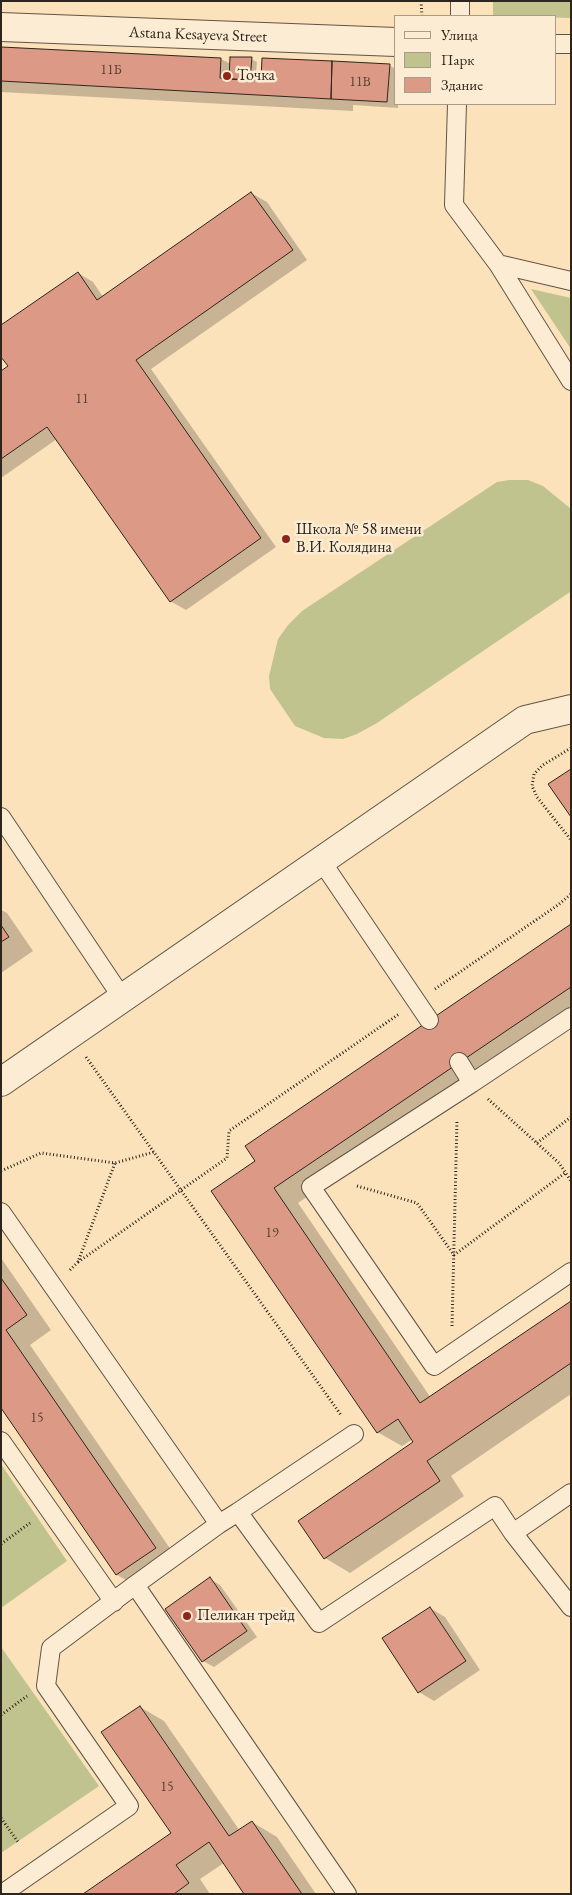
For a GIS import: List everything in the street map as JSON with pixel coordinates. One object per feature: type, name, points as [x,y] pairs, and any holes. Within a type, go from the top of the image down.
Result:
[{"type":"street","name":"Astana Kesayeva Street","points":[[1,28],[394,42]]},
{"type":"street","points":[[1,1082],[526,720],[571,708]]},
{"type":"lane","points":[[460,1],[460,15]]},
{"type":"lane","points":[[557,44],[571,44]]},
{"type":"lane","points":[[457,105],[454,205],[498,264],[571,381]]},
{"type":"lane","points":[[498,264],[571,281]]},
{"type":"lane","points":[[1,817],[123,998]]},
{"type":"lane","points":[[322,862],[430,1020]]},
{"type":"lane","points":[[571,1016],[311,1187],[434,1366],[571,1272]]},
{"type":"lane","points":[[459,1062],[465,1087]]},
{"type":"lane","points":[[1,1212],[220,1524]]},
{"type":"lane","points":[[2,1894],[129,1806],[46,1686],[51,1648],[220,1524],[354,1434]]},
{"type":"lane","points":[[1,1441],[114,1602]]},
{"type":"lane","points":[[513,1533],[571,1493]]},
{"type":"lane","points":[[238,1512],[319,1623],[495,1506],[513,1533],[571,1607]]},
{"type":"lane","points":[[135,1585],[347,1894]]},
{"type":"path","points":[[422,1],[422,15]]},
{"type":"path","points":[[571,748],[543,765],[534,774],[532,786],[537,797],[571,840]]},
{"type":"path","points":[[53,1286],[78,1262],[226,1158],[229,1131],[558,905],[571,894]]},
{"type":"path","points":[[70,1034],[354,1434]]},
{"type":"path","points":[[465,1087],[537,1143],[559,1163],[571,1181]]},
{"type":"path","points":[[451,1355],[454,1255],[465,1087]]},
{"type":"path","points":[[537,1143],[571,1117]]},
{"type":"path","points":[[1,1171],[41,1153],[115,1163],[154,1152]]},
{"type":"path","points":[[78,1262],[115,1163]]},
{"type":"path","points":[[454,1255],[566,1173]]},
{"type":"path","points":[[326,1177],[417,1203],[454,1255]]},
{"type":"path","points":[[1,1544],[49,1509]]},
{"type":"path","points":[[1,1715],[33,1692]]},
{"type":"path","points":[[1,1818],[18,1842]]},
{"type":"green space","points":[[493,1],[571,1],[571,18],[557,18],[557,15],[493,15]]},
{"type":"green space","points":[[531,289],[571,298],[571,349]]},
{"type":"green space","points":[[528,480],[543,486],[571,509],[570,592],[377,723],[357,734],[343,739],[324,738],[295,726],[270,689],[269,676],[278,639],[288,625],[302,611],[497,482]]},
{"type":"green space","points":[[1,1464],[67,1561],[1,1608]]},
{"type":"green space","points":[[1,1647],[99,1786],[1,1853]]},
{"type":"building","points":[[1,47],[221,58],[220,78],[229,79],[261,80],[262,58],[332,61],[331,99],[1,81]]},
{"type":"building","points":[[230,57],[252,57],[250,80],[229,79]]},
{"type":"building","points":[[332,61],[390,64],[387,102],[331,99]]},
{"type":"building","points":[[251,192],[293,250],[136,360],[261,538],[170,602],[47,427],[1,459],[1,371],[8,366],[1,357],[1,325],[78,272],[97,300]]},
{"type":"building","points":[[571,769],[571,817],[548,784]]},
{"type":"building","points":[[571,924],[571,987],[274,1188],[420,1403],[571,1301],[571,1363],[427,1461],[440,1481],[324,1559],[298,1521],[413,1442],[398,1419],[377,1433],[211,1191],[255,1161],[245,1146]]},
{"type":"building","points":[[1,925],[9,937],[1,942]]},
{"type":"building","points":[[1,1278],[27,1315],[6,1330],[156,1548],[116,1575],[1,1408]]},
{"type":"building","points":[[210,1577],[247,1631],[202,1662],[165,1609]]},
{"type":"building","points":[[430,1607],[466,1661],[418,1693],[382,1638]]},
{"type":"building","points":[[140,1706],[229,1836],[252,1821],[302,1894],[244,1894],[209,1842],[176,1865],[189,1883],[174,1894],[83,1894],[171,1833],[101,1732]]},
{"type":"place","name":"Точка","points":[[227,76]]},
{"type":"place","name":"Школа № 58 имени В.И. Колядина","points":[[286,539]]},
{"type":"place","name":"Пеликан трейд","points":[[187,1616]]}]
